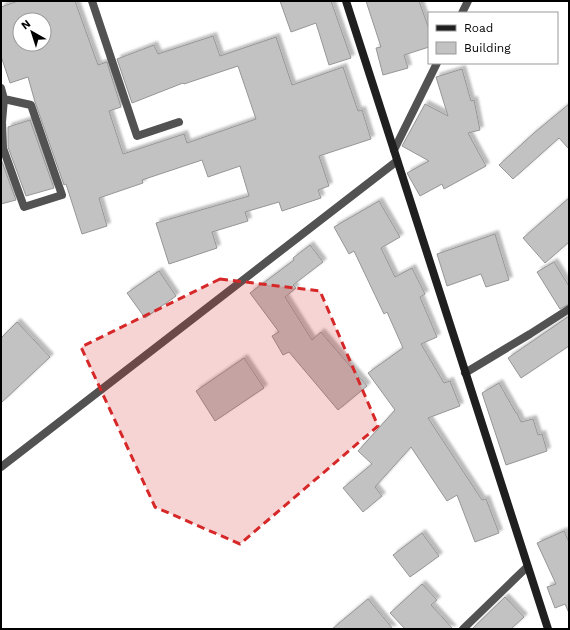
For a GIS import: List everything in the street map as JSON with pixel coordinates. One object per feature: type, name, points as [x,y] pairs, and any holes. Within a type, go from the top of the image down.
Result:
[{"type":"street","points":[[92,1],[137,136],[179,122]]},
{"type":"street","points":[[346,1],[548,629]]},
{"type":"street","points":[[462,12],[468,1]]},
{"type":"street","points":[[394,150],[437,64]]},
{"type":"street","points":[[1,88],[4,99],[2,148],[24,207],[62,196],[31,105],[4,99]]},
{"type":"street","points":[[1,467],[397,161]]},
{"type":"street","points":[[465,373],[569,309]]},
{"type":"street","points":[[463,629],[527,567]]},
{"type":"highlighted area","points":[[220,279],[320,291],[378,426],[240,544],[155,507],[81,347]]},
{"type":"building","points":[[18,1],[75,1],[98,65],[107,62],[121,107],[109,111],[123,154],[184,134],[187,143],[256,119],[238,66],[184,84],[183,83],[132,103],[117,59],[154,45],[158,54],[213,36],[220,56],[276,37],[292,85],[343,67],[358,111],[362,110],[371,139],[319,156],[329,186],[318,190],[321,198],[282,211],[279,202],[245,212],[248,221],[212,232],[217,248],[169,264],[156,223],[249,196],[240,166],[208,177],[202,160],[142,180],[143,183],[99,198],[107,226],[82,234],[66,184],[64,185],[35,102],[28,77],[10,83],[1,56],[1,7]]},
{"type":"building","points":[[280,1],[331,1],[351,58],[329,65],[316,23],[291,32]]},
{"type":"building","points":[[366,1],[419,1],[428,26],[428,47],[404,55],[408,68],[383,75],[376,48],[381,47]]},
{"type":"building","points":[[462,69],[471,101],[474,100],[480,130],[468,133],[486,166],[444,189],[442,184],[420,196],[407,173],[429,161],[402,146],[425,104],[448,116],[436,77]]},
{"type":"building","points":[[569,104],[569,149],[559,138],[513,179],[499,165]]},
{"type":"building","points":[[30,120],[54,188],[26,196],[8,147],[8,127]]},
{"type":"building","points":[[1,159],[16,200],[1,204]]},
{"type":"building","points":[[569,198],[569,242],[545,263],[523,238]]},
{"type":"building","points":[[379,201],[400,237],[381,248],[395,277],[412,268],[425,294],[420,297],[437,337],[421,344],[444,383],[450,381],[460,406],[428,418],[482,500],[486,499],[499,533],[475,542],[457,495],[447,501],[411,447],[375,487],[382,496],[363,512],[343,488],[372,464],[358,451],[395,410],[368,373],[403,348],[387,312],[384,314],[354,251],[349,254],[334,227]]},
{"type":"building","points":[[495,234],[509,280],[486,287],[481,274],[447,286],[437,254]]},
{"type":"building","points":[[310,245],[323,262],[293,285],[296,288],[285,297],[312,340],[321,332],[367,386],[338,410],[289,352],[283,355],[272,336],[279,332],[250,293],[294,260],[293,258]]},
{"type":"building","points":[[554,262],[569,286],[569,304],[560,309],[537,272]]},
{"type":"building","points":[[159,271],[176,296],[145,318],[127,293]]},
{"type":"building","points":[[569,316],[569,346],[521,378],[508,358]]},
{"type":"building","points":[[17,322],[50,357],[1,403],[1,338]]},
{"type":"building","points":[[244,358],[264,388],[215,421],[196,391]]},
{"type":"building","points":[[499,383],[521,422],[533,419],[538,435],[542,434],[547,451],[506,465],[482,393]]},
{"type":"building","points":[[564,531],[569,542],[569,613],[565,604],[555,608],[547,587],[556,584],[537,543]]},
{"type":"building","points":[[422,533],[439,556],[410,577],[393,555]]},
{"type":"building","points":[[422,584],[437,600],[431,605],[453,629],[405,629],[390,613]]},
{"type":"building","points":[[505,597],[524,617],[511,629],[472,629]]},
{"type":"building","points":[[368,599],[393,629],[332,629]]}]
